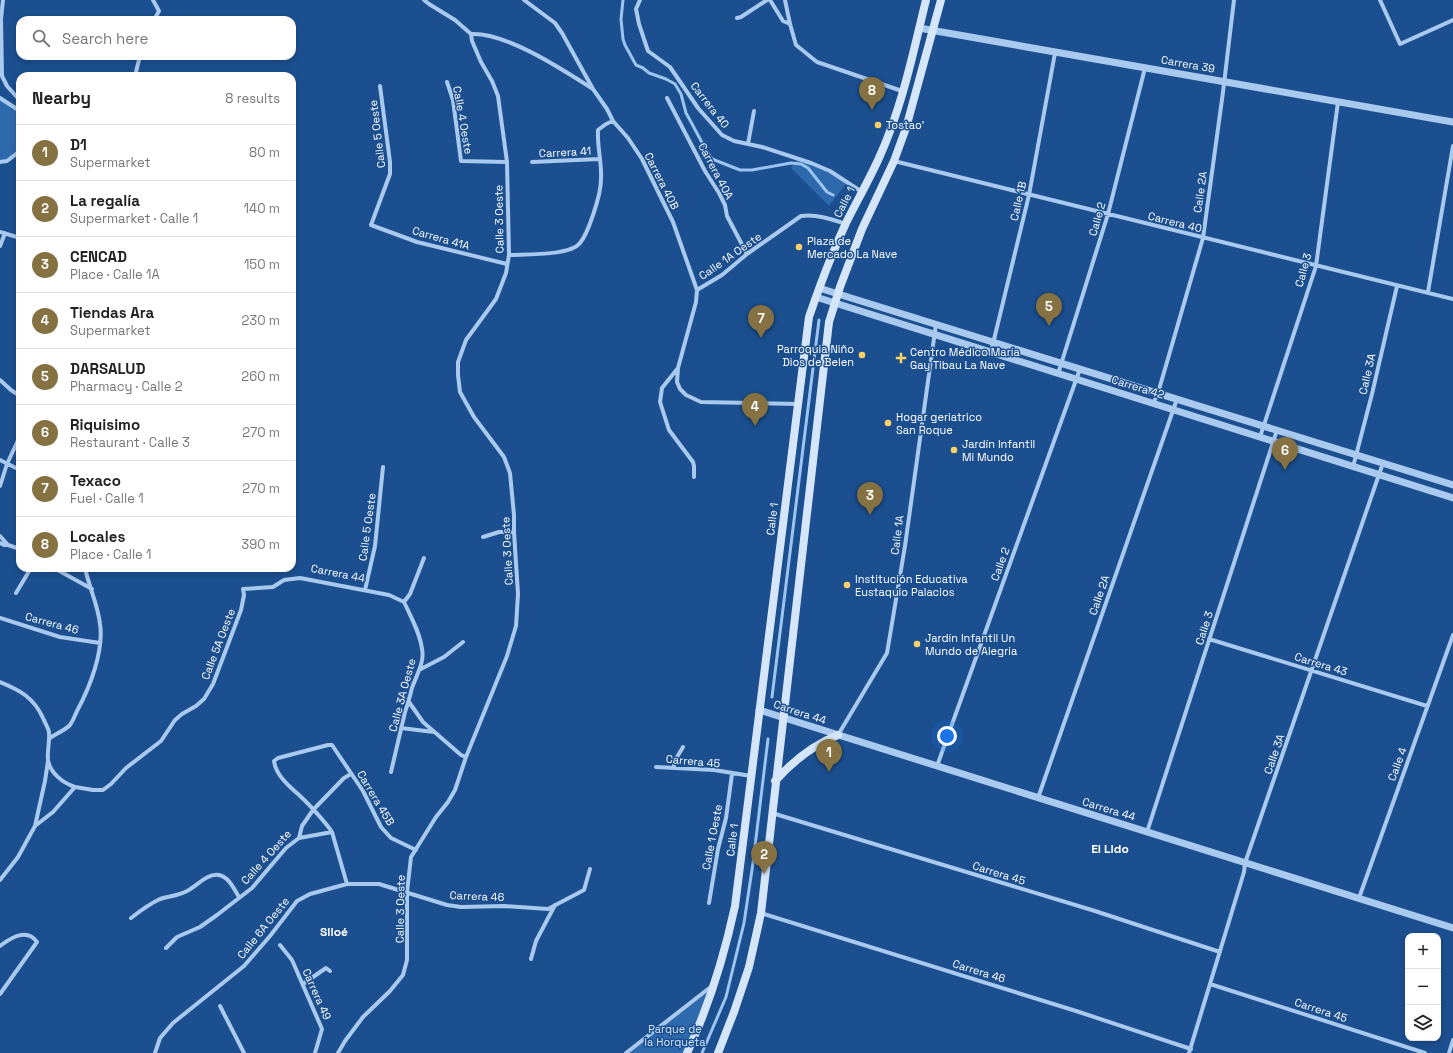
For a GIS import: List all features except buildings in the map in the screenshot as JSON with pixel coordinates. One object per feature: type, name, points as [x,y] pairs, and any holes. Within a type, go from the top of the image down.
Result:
[{"type":"main road","name":"Calle 1","points":[[687,1053],[697,1032],[715,984],[735,906],[809,316],[846,224],[879,158],[892,124],[926,0]]},
{"type":"main road","points":[[718,1053],[749,967],[761,913],[829,322],[862,229],[894,161],[916,94],[941,0]]},
{"type":"main road","points":[[775,781],[797,759],[824,741],[838,735]]},
{"type":"street","points":[[3,0],[1,19],[2,76],[7,86],[16,97]]},
{"type":"street","points":[[153,0],[159,11],[156,16]]},
{"type":"street","points":[[424,0],[454,20],[471,34]]},
{"type":"street","name":"Carrera 40B","points":[[524,0],[555,23],[593,89],[642,159],[668,210],[697,290]]},
{"type":"street","name":"Carrera 40","points":[[640,0],[636,9],[639,24],[648,51],[670,67],[698,108],[722,135],[734,141],[811,163],[830,171],[862,192]]},
{"type":"street","points":[[737,18],[741,17],[767,0]]},
{"type":"street","points":[[770,0],[783,21],[790,24]]},
{"type":"street","points":[[785,0],[796,45],[817,62],[902,91]]},
{"type":"street","name":"Calle 2A","points":[[1153,404],[1158,393],[1203,238],[1234,0]]},
{"type":"street","points":[[1380,0],[1400,44],[1453,20]]},
{"type":"street","name":"Carrera 39","points":[[919,28],[1453,122]]},
{"type":"street","name":"Carrera 40B","points":[[471,34],[480,33],[495,37],[531,53],[568,73],[593,89]]},
{"type":"street","name":"Calle 3 Oeste","points":[[338,1053],[363,1017],[390,991],[403,975],[408,960],[407,892],[411,857],[455,790],[466,757],[507,656],[516,626],[518,594],[513,493],[508,464],[492,439],[474,417],[460,392],[458,375],[458,362],[466,340],[496,299],[506,273],[509,255],[507,162],[498,96],[492,81],[481,62],[472,41],[471,34]]},
{"type":"street","name":"Calle 1B","points":[[991,352],[1029,195],[1055,53]]},
{"type":"street","points":[[136,72],[139,60]]},
{"type":"street","name":"Calle 2","points":[[1058,374],[1108,214],[1145,68]]},
{"type":"street","name":"Calle 4 Oeste","points":[[447,82],[453,100],[461,161],[507,162]]},
{"type":"street","name":"Calle 5 Oeste","points":[[371,225],[390,174],[390,162],[380,86]]},
{"type":"street","points":[[0,98],[16,108]]},
{"type":"street","name":"Carrera 40A","points":[[666,98],[705,171],[720,193],[725,205],[727,216],[747,254]]},
{"type":"street","name":"Calle 3","points":[[1260,437],[1316,266],[1338,102]]},
{"type":"street","points":[[748,144],[754,110]]},
{"type":"street","points":[[509,255],[563,252],[580,244],[591,222],[598,199],[601,179],[598,130],[606,124],[614,121]]},
{"type":"street","points":[[1428,292],[1453,146]]},
{"type":"street","points":[[0,162],[7,160],[16,154]]},
{"type":"street","name":"Carrera 41","points":[[532,162],[599,159]]},
{"type":"street","name":"Carrera 40","points":[[894,161],[1453,299]]},
{"type":"street","name":"Calle 1A Oeste","points":[[678,368],[696,302],[697,290],[722,275],[747,254],[801,216],[821,216],[846,224]]},
{"type":"street","name":"Carrera 41A","points":[[371,225],[417,242],[507,264]]},
{"type":"street","points":[[0,232],[16,237]]},
{"type":"street","points":[[0,246],[5,233]]},
{"type":"street","name":"Calle 3A","points":[[1353,467],[1397,286]]},
{"type":"street","name":"Carrera 42","points":[[819,288],[1453,485]]},
{"type":"street","name":"Carrera 42","points":[[816,297],[1453,498]]},
{"type":"street","name":"Calle 1A","points":[[838,735],[887,653],[905,546],[936,324]]},
{"type":"street","points":[[678,368],[677,382],[680,389],[701,402],[798,404]]},
{"type":"street","points":[[678,368],[662,388],[660,402],[669,430],[693,462],[694,477]]},
{"type":"street","name":"Calle 2","points":[[937,766],[1080,369]]},
{"type":"street","points":[[0,380],[16,393]]},
{"type":"street","name":"Calle 2A","points":[[1038,798],[1177,399]]},
{"type":"street","name":"Calle 3","points":[[1147,832],[1277,430]]},
{"type":"street","points":[[0,486],[7,464],[16,445]]},
{"type":"street","points":[[0,460],[16,468]]},
{"type":"street","name":"Calle 3A","points":[[1190,1051],[1245,863],[1384,463]]},
{"type":"street","name":"Calle 5 Oeste","points":[[365,590],[375,546],[383,467]]},
{"type":"street","points":[[483,537],[499,532],[514,532]]},
{"type":"street","points":[[0,536],[8,545]]},
{"type":"street","points":[[0,544],[16,548]]},
{"type":"street","points":[[404,602],[410,594],[424,558]]},
{"type":"street","points":[[16,593],[29,572]]},
{"type":"street","points":[[61,572],[92,589]]},
{"type":"street","points":[[50,738],[71,724],[91,680],[100,644],[100,623],[92,589],[86,572]]},
{"type":"street","name":"Carrera 44","points":[[243,588],[273,587],[284,580],[300,578],[389,594],[404,602]]},
{"type":"street","name":"Calle 5A Oeste","points":[[75,787],[103,790],[126,768],[161,741],[175,720],[204,699],[213,684],[241,610],[244,595],[243,588]]},
{"type":"street","name":"Calle 3A Oeste","points":[[391,772],[411,690],[423,657],[423,650],[404,602]]},
{"type":"street","name":"Carrera 46","points":[[0,618],[60,636],[100,644]]},
{"type":"street","name":"Calle 4","points":[[1358,898],[1453,635]]},
{"type":"street","name":"Carrera 43","points":[[1209,639],[1428,706]]},
{"type":"street","points":[[419,670],[444,657],[463,642]]},
{"type":"street","points":[[0,682],[25,694],[36,704],[50,738],[46,781],[35,826],[18,857],[0,880]]},
{"type":"street","points":[[409,702],[423,722],[461,755],[466,757]]},
{"type":"street","name":"Carrera 44","points":[[759,710],[1453,928]]},
{"type":"street","points":[[401,728],[434,732]]},
{"type":"street","name":"Carrera 45B","points":[[313,810],[286,784],[274,766],[274,761],[278,758],[330,744],[363,791],[381,827],[391,838],[416,850]]},
{"type":"street","points":[[674,768],[674,762],[683,747]]},
{"type":"street","points":[[35,826],[53,812],[75,787],[69,785],[55,775],[48,761]]},
{"type":"street","name":"Carrera 45","points":[[656,767],[714,770],[752,776]]},
{"type":"street","name":"Calle 4 Oeste","points":[[166,948],[177,937],[200,927],[252,888],[286,848],[299,838],[302,826],[313,810],[344,778],[351,774]]},
{"type":"street","name":"Calle 1 Oeste","points":[[709,903],[718,849],[726,818],[732,774]]},
{"type":"street","points":[[313,810],[332,832],[348,884]]},
{"type":"street","name":"Carrera 45","points":[[772,813],[1088,909],[1220,952]]},
{"type":"street","points":[[299,838],[332,832]]},
{"type":"street","name":"Carrera 46","points":[[348,884],[379,884],[446,905],[461,907],[504,906],[548,909],[584,890],[590,869]]},
{"type":"street","points":[[131,918],[158,900],[187,891],[213,874],[221,875],[226,878],[232,884],[239,897]]},
{"type":"street","name":"Calle 6A Oeste","points":[[155,1053],[160,1038],[173,1023],[244,966],[270,936],[297,900],[310,894],[348,884]]},
{"type":"street","points":[[531,959],[536,941],[555,906]]},
{"type":"street","name":"Carrera 46","points":[[761,913],[1076,1011],[1190,1051]]},
{"type":"street","points":[[0,946],[8,940],[28,934],[33,936],[38,942],[0,994]]},
{"type":"street","name":"Carrera 49","points":[[280,945],[292,960],[322,1029],[315,1053]]},
{"type":"street","points":[[303,984],[326,968],[330,971]]},
{"type":"street","points":[[626,1053],[715,984]]},
{"type":"street","name":"Carrera 45","points":[[1210,984],[1426,1053]]},
{"type":"street","points":[[220,1006],[244,1053]]},
{"type":"street","points":[[1449,1053],[1453,1040]]},
{"type":"green space","points":[[0,98],[16,108],[16,154],[7,161],[0,162]]},
{"type":"green space","points":[[797,159],[831,173],[846,184],[829,206],[791,168]]},
{"type":"green space","name":"Parque de la Horqueta","points":[[715,984],[687,1053],[626,1053]]},
{"type":"waterway","points":[[623,0],[621,19],[623,39],[636,65],[649,73],[675,84],[681,94],[686,113],[712,159],[740,170],[752,170],[791,163],[801,164],[808,168],[827,192],[833,195]]},
{"type":"waterway","points":[[772,697],[819,320]]},
{"type":"waterway","points":[[702,1053],[726,997],[744,923],[768,739]]},
{"type":"place","name":"Locales","points":[[872,110]]},
{"type":"place","name":"Tostao’","points":[[878,125]]},
{"type":"place","name":"Plaza de Mercado La Nave","points":[[799,247]]},
{"type":"place","name":"DARSALUD","points":[[1049,326]]},
{"type":"place","name":"Texaco","points":[[761,338]]},
{"type":"place","name":"Parroquia Niño Dios de Belen","points":[[862,355]]},
{"type":"place","name":"Centro Médico María Gay Tibau La Nave","points":[[901,358]]},
{"type":"place","name":"Hogar geriatrico San Roque","points":[[888,423]]},
{"type":"place","name":"Tiendas Ara","points":[[755,426]]},
{"type":"place","name":"Jardín Infantil Mi Mundo","points":[[954,450]]},
{"type":"place","name":"Riquisimo","points":[[1285,470]]},
{"type":"place","name":"CENCAD","points":[[870,515]]},
{"type":"place","name":"Institución Educativa Eustaquio Palacios","points":[[847,585]]},
{"type":"place","name":"Jardín Infantil Un Mundo de Alegria","points":[[917,644]]},
{"type":"place","name":"D1","points":[[829,772]]},
{"type":"place","name":"La regalía","points":[[764,874]]},
{"type":"district","name":"El Lido","points":[[1110,849]]},
{"type":"district","name":"Siloé","points":[[334,932]]}]
